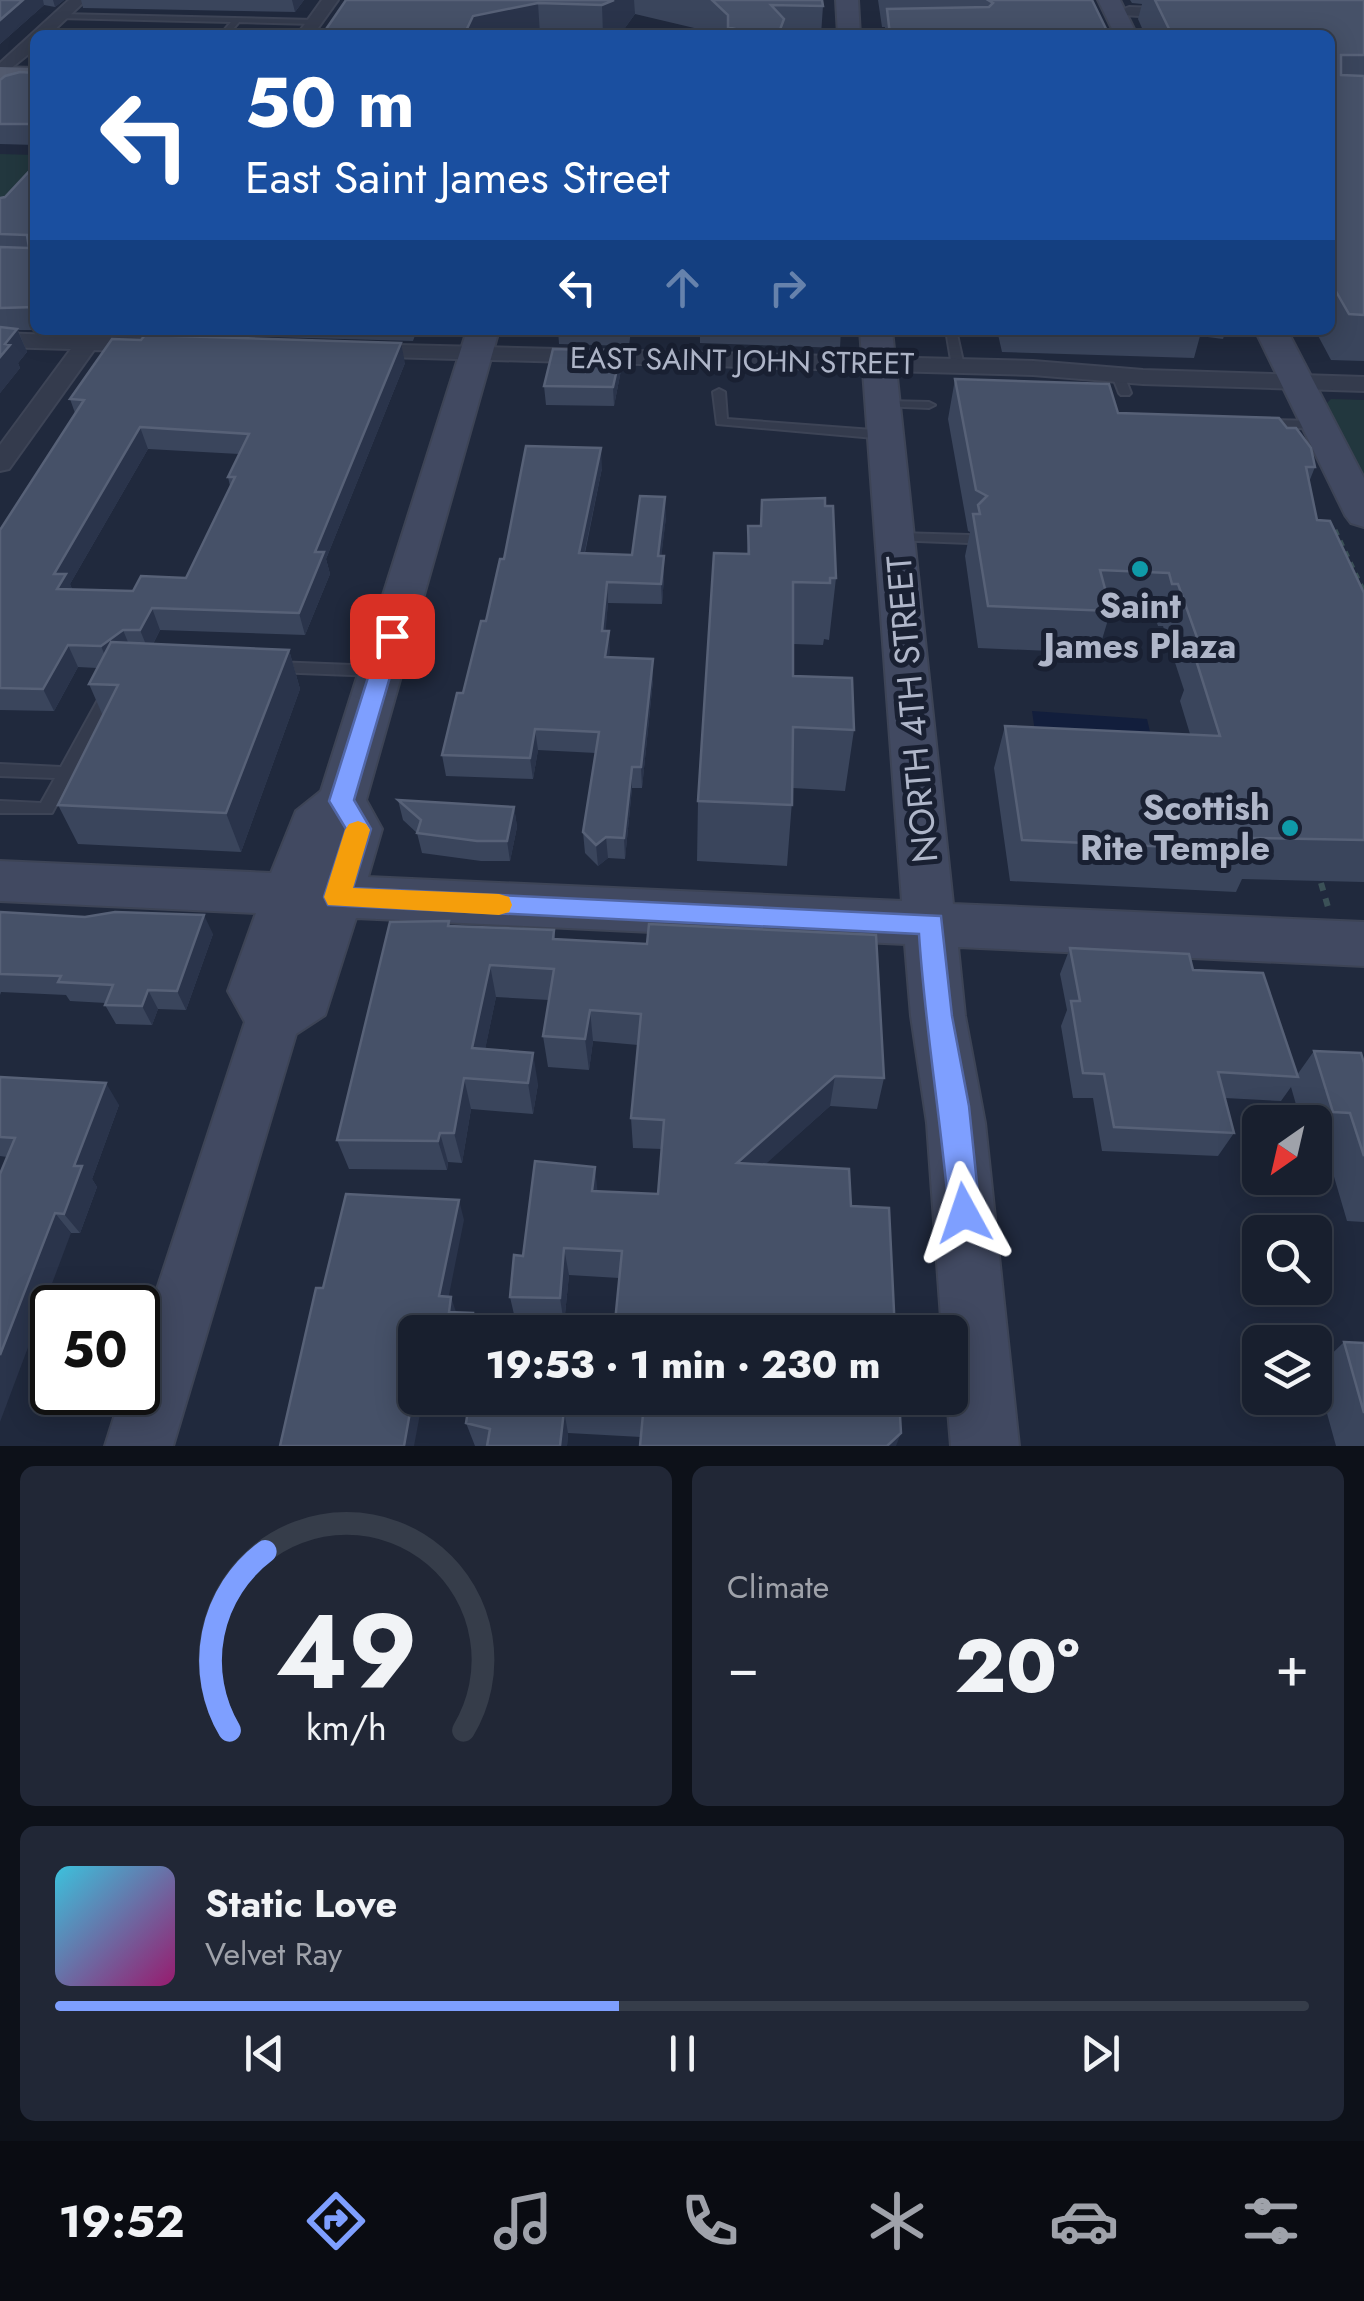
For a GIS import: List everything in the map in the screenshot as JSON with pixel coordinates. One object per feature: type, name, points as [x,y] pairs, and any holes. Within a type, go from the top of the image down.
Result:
[{"type":"main road","points":[[0,74],[30,76]]},
{"type":"street","points":[[46,30],[78,0]]},
{"type":"street","points":[[310,28],[330,0]]},
{"type":"street","points":[[846,0],[849,30]]},
{"type":"street","points":[[1109,0],[1128,24],[1208,14]]},
{"type":"street","points":[[0,74],[30,45]]},
{"type":"street","points":[[1273,335],[1364,515]]},
{"type":"street","points":[[0,463],[92,336]]},
{"type":"street","points":[[0,340],[92,336],[168,345]]},
{"type":"street","points":[[139,1446],[273,1020],[306,998],[313,896],[358,829],[342,801],[480,342]]},
{"type":"street","name":"EAST SAINT JOHN STREET","points":[[328,350],[480,342],[881,384],[958,366],[1122,384],[1364,384]]},
{"type":"street","name":"NORTH 4TH STREET","points":[[881,384],[938,1016],[958,1140],[985,1446]]},
{"type":"street","points":[[0,881],[932,924],[1346,926]]},
{"type":"lane","points":[[61,16],[237,20],[310,28]]},
{"type":"lane","points":[[228,30],[237,20]]},
{"type":"lane","points":[[951,335],[958,366]]},
{"type":"lane","points":[[719,392],[721,422],[881,384],[930,405]]},
{"type":"lane","points":[[1257,424],[1319,425]]},
{"type":"lane","points":[[896,537],[969,539]]},
{"type":"lane","points":[[250,666],[381,671]]},
{"type":"lane","points":[[0,807],[46,810],[119,673]]},
{"type":"lane","points":[[0,770],[66,774]]},
{"type":"path","points":[[1321,883],[1346,926]]},
{"type":"shaded area","points":[[0,154],[30,155],[30,173],[0,206]]},
{"type":"shaded area","points":[[1331,399],[1364,400],[1364,478],[1326,404]]},
{"type":"water","points":[[1032,711],[1147,719],[1157,761],[1038,753]]},
{"type":"building","points":[[0,0],[23,0],[0,20]]},
{"type":"building","points":[[346,0],[614,0],[602,5],[538,3],[473,16],[466,30],[325,30]]},
{"type":"building","points":[[712,0],[822,0],[823,6],[771,5],[784,19],[780,30],[728,27],[728,15]]},
{"type":"building","points":[[988,0],[1092,0],[1107,30],[889,30],[887,9],[989,7],[993,3]]},
{"type":"building","points":[[1155,0],[1364,0],[1364,55],[1341,55],[1341,75],[1364,76],[1364,315],[1349,314],[1335,290],[1335,30],[1170,30]]},
{"type":"building","points":[[30,73],[30,124],[0,124],[0,80]]},
{"type":"building","points":[[30,170],[30,307],[0,308],[0,247],[29,248],[27,235],[0,234],[0,198]]},
{"type":"building","points":[[0,327],[17,329],[0,357]]},
{"type":"building","points":[[145,335],[401,343],[315,552],[324,552],[299,613],[152,608],[140,630],[123,630],[101,646],[68,645],[43,689],[0,688],[0,530],[84,400],[70,399],[112,339],[141,340]],"holes":[[[140,427],[249,434],[228,477],[235,477],[186,578],[141,576],[133,591],[57,589],[66,574],[54,574]]]},
{"type":"building","points":[[553,349],[621,351],[613,387],[544,386]]},
{"type":"building","points":[[955,379],[1109,384],[1118,413],[1279,418],[1287,428],[1296,428],[1311,448],[1315,467],[1306,467],[1317,520],[1330,521],[1364,593],[1364,840],[1252,838],[1256,851],[1022,840],[1005,726],[1220,736],[1196,660],[1205,660],[1178,584],[1172,584],[1169,573],[1100,570],[1111,611],[988,606],[973,514],[980,514],[978,505],[987,496],[976,490]]},
{"type":"building","points":[[526,446],[601,448],[579,553],[632,555],[640,496],[665,497],[658,556],[664,556],[661,584],[607,582],[602,631],[609,631],[605,657],[653,659],[641,767],[632,767],[624,838],[606,837],[596,845],[583,832],[599,732],[535,729],[530,758],[442,755],[457,693],[463,693],[481,621],[486,621],[500,559],[504,559]]},
{"type":"building","points":[[825,498],[825,506],[833,506],[836,578],[830,578],[830,583],[793,582],[793,676],[852,678],[854,730],[793,727],[792,805],[698,801],[714,553],[749,554],[748,526],[761,526],[762,500]]},
{"type":"building","points":[[111,642],[289,650],[226,813],[58,805],[118,685],[89,684]]},
{"type":"building","points":[[398,800],[514,807],[507,841],[417,833],[421,820]]},
{"type":"building","points":[[0,912],[85,917],[115,912],[204,915],[177,991],[148,990],[142,1006],[105,1005],[113,985],[58,982],[61,976],[0,974]]},
{"type":"building","points":[[449,921],[448,926],[554,930],[553,939],[647,944],[649,924],[876,935],[884,1078],[835,1076],[737,1163],[849,1169],[851,1206],[889,1208],[894,1315],[616,1315],[622,1251],[564,1248],[560,1298],[510,1297],[514,1255],[523,1256],[535,1161],[595,1167],[592,1191],[658,1194],[664,1120],[631,1118],[641,1014],[590,1010],[585,1039],[543,1036],[554,969],[490,965],[472,1048],[533,1053],[528,1083],[464,1078],[454,1133],[440,1133],[438,1141],[337,1140],[390,922]]},
{"type":"building","points":[[1070,948],[1189,954],[1193,970],[1263,973],[1298,1077],[1218,1072],[1234,1133],[1114,1127],[1104,1074],[1083,1073],[1071,1001],[1080,1001]]},
{"type":"building","points":[[1314,1051],[1361,1053],[1364,1156],[1350,1113],[1333,1112]]},
{"type":"building","points":[[0,1077],[106,1083],[74,1166],[82,1166],[64,1214],[55,1213],[0,1355],[0,1174],[15,1138],[0,1137]]},
{"type":"building","points":[[346,1194],[459,1200],[439,1296],[451,1297],[449,1312],[473,1315],[398,1315],[398,1415],[410,1415],[404,1446],[280,1446],[316,1288],[323,1288]]},
{"type":"building","points":[[1344,1342],[1364,1343],[1364,1413]]},
{"type":"building","points":[[467,1415],[563,1415],[560,1446],[487,1446],[490,1429],[466,1423]]},
{"type":"building","points":[[643,1415],[900,1415],[901,1433],[887,1446],[640,1446]]},
{"type":"slow traffic","points":[[358,830],[337,897],[499,905]]},
{"type":"place","name":"Saint James Plaza","points":[[1140,569]]},
{"type":"place","name":"Scottish Rite Temple","points":[[1290,828]]},
{"type":"route","points":[[392,636],[342,801],[358,829],[337,897],[932,924],[938,1016],[954,1106],[964,1213]]}]
